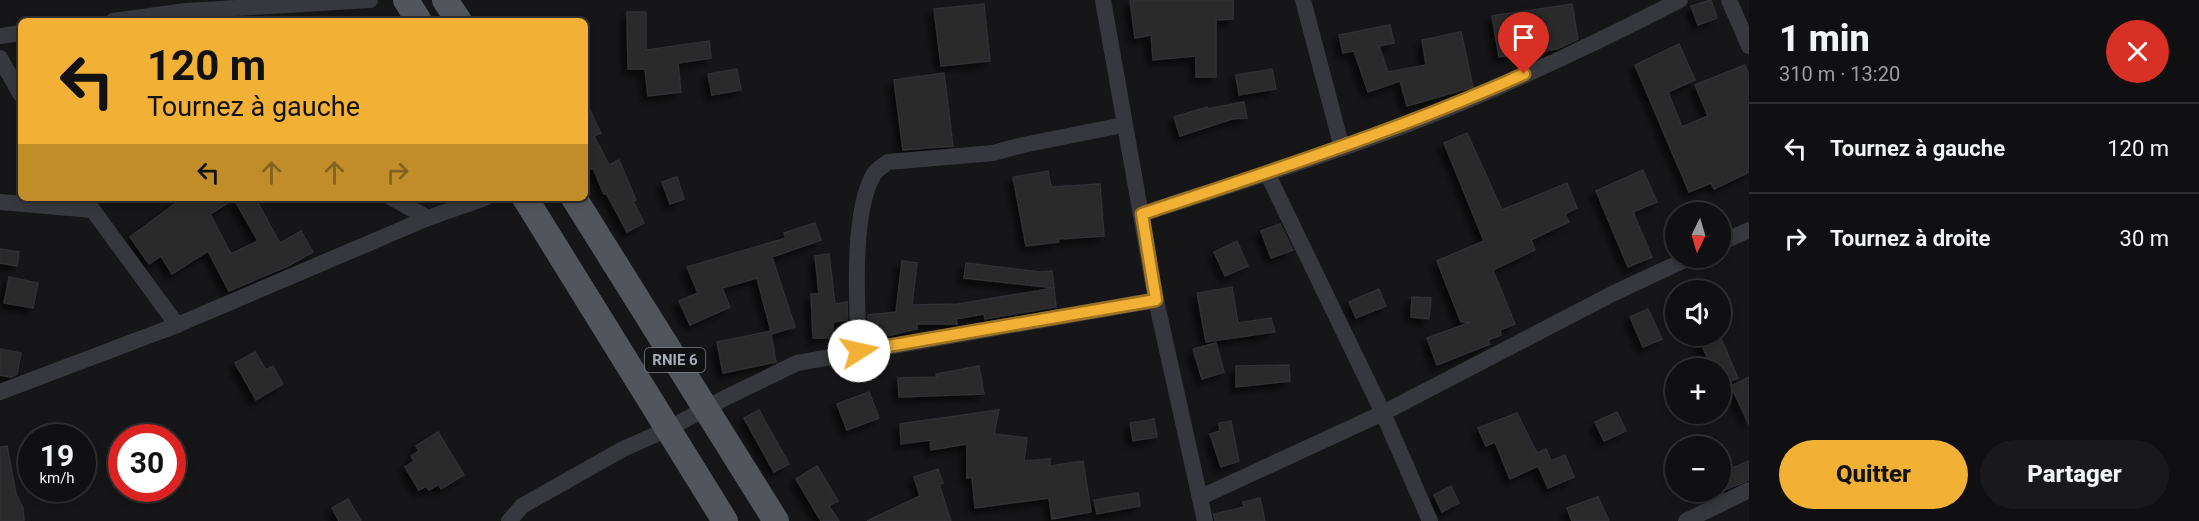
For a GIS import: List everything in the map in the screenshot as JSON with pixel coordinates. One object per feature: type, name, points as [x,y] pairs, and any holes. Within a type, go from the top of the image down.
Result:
[{"type":"main road","points":[[406,0],[417,18]]},
{"type":"main road","points":[[445,0],[457,18]]},
{"type":"main road","name":"RNIE 6","points":[[527,201],[725,521]]},
{"type":"main road","name":"RNIE 6","points":[[576,201],[776,521]]},
{"type":"street","points":[[135,18],[185,11],[370,0]]},
{"type":"street","points":[[1103,0],[1123,125],[1142,214],[1156,300],[1201,497],[1204,521]]},
{"type":"street","points":[[1303,0],[1342,148]]},
{"type":"street","points":[[1142,214],[1342,148],[1461,103],[1609,36],[1680,0]]},
{"type":"street","points":[[1729,0],[1749,46]]},
{"type":"street","points":[[0,36],[18,33]]},
{"type":"street","points":[[0,58],[18,90]]},
{"type":"street","points":[[859,351],[859,237],[864,201],[874,172],[888,162],[993,153],[1123,125]]},
{"type":"street","points":[[1267,173],[1383,413],[1430,521]]},
{"type":"street","points":[[397,201],[428,218]]},
{"type":"street","points":[[0,392],[177,325],[428,218],[476,201]]},
{"type":"street","points":[[0,202],[88,204],[177,325]]},
{"type":"street","points":[[1731,238],[1749,230]]},
{"type":"street","points":[[1201,497],[1383,413],[1614,293],[1668,268]]},
{"type":"street","points":[[509,521],[522,506],[623,449],[669,429],[797,363],[1156,300]]},
{"type":"street","points":[[1686,521],[1749,490]]},
{"type":"building","points":[[1130,0],[1233,0],[1233,19],[1216,20],[1216,77],[1196,77],[1196,56],[1153,60],[1151,35],[1135,38]]},
{"type":"building","points":[[1711,0],[1717,18],[1698,25],[1691,6]]},
{"type":"building","points":[[984,4],[990,61],[941,66],[934,9]]},
{"type":"building","points":[[1572,4],[1578,39],[1557,49],[1499,57],[1492,16]]},
{"type":"building","points":[[627,12],[646,12],[646,50],[709,41],[711,58],[678,63],[681,92],[648,96],[645,69],[628,69]]},
{"type":"building","points":[[1390,25],[1394,43],[1379,46],[1388,72],[1426,65],[1422,40],[1461,32],[1473,87],[1407,106],[1400,81],[1368,92],[1354,51],[1343,53],[1339,35]]},
{"type":"building","points":[[1679,44],[1695,80],[1668,92],[1682,127],[1708,116],[1695,85],[1745,65],[1749,76],[1749,172],[1714,189],[1711,183],[1689,192],[1635,65]]},
{"type":"building","points":[[737,69],[741,90],[712,95],[708,74]]},
{"type":"building","points":[[1272,69],[1276,89],[1239,95],[1236,75]]},
{"type":"building","points":[[944,73],[953,146],[903,150],[894,80]]},
{"type":"building","points":[[1244,102],[1247,118],[1232,119],[1180,136],[1174,117],[1207,107],[1207,109]]},
{"type":"building","points":[[588,106],[601,133],[594,136],[609,165],[619,160],[636,200],[633,201],[644,223],[627,232],[606,193],[604,194],[593,168],[588,170]]},
{"type":"building","points":[[1467,133],[1502,210],[1567,183],[1577,208],[1565,214],[1569,222],[1531,240],[1535,250],[1493,270],[1515,324],[1500,330],[1501,335],[1488,340],[1490,344],[1437,365],[1427,338],[1471,322],[1461,322],[1437,261],[1484,241],[1444,143]]},
{"type":"building","points":[[1643,170],[1657,202],[1633,212],[1652,257],[1628,267],[1596,191]]},
{"type":"building","points":[[1048,171],[1051,187],[1100,184],[1104,236],[1058,239],[1059,242],[1026,246],[1013,177]]},
{"type":"building","points":[[677,177],[684,199],[670,204],[662,182]]},
{"type":"building","points":[[179,201],[231,201],[210,214],[231,254],[258,241],[235,201],[257,201],[280,243],[301,231],[313,252],[290,265],[229,291],[208,251],[172,274],[161,256],[149,264],[130,237]]},
{"type":"building","points":[[815,223],[821,240],[772,257],[795,327],[771,334],[776,362],[723,373],[717,342],[771,331],[757,278],[722,288],[730,307],[690,325],[679,301],[698,293],[687,267],[786,238],[784,233]]},
{"type":"building","points":[[1280,224],[1293,250],[1271,258],[1261,231]]},
{"type":"building","points":[[1237,241],[1248,266],[1225,276],[1214,252]]},
{"type":"building","points":[[0,249],[19,252],[17,266],[0,263]]},
{"type":"building","points":[[829,254],[835,304],[847,302],[847,320],[833,322],[833,338],[813,338],[811,294],[819,294],[815,256]]},
{"type":"building","points":[[902,261],[917,263],[912,305],[958,304],[1054,288],[1056,307],[985,319],[984,314],[956,319],[957,324],[917,324],[917,329],[869,340],[868,315],[896,312]]},
{"type":"building","points":[[966,263],[1040,272],[1052,271],[1054,288],[964,278]]},
{"type":"building","points":[[9,277],[38,283],[33,308],[4,303]]},
{"type":"building","points":[[1232,287],[1238,323],[1271,318],[1275,332],[1206,342],[1197,293]]},
{"type":"building","points":[[1379,289],[1386,306],[1356,318],[1349,302]]},
{"type":"building","points":[[1412,297],[1431,298],[1429,319],[1411,317]]},
{"type":"building","points":[[1648,309],[1662,339],[1643,347],[1630,317]]},
{"type":"building","points":[[1216,343],[1224,372],[1202,379],[1193,349]]},
{"type":"building","points":[[1702,346],[1724,346],[1729,358],[1707,358]]},
{"type":"building","points":[[0,349],[21,353],[17,374],[11,377],[0,375]]},
{"type":"building","points":[[255,352],[266,370],[273,366],[283,384],[256,400],[235,363]]},
{"type":"building","points":[[1731,362],[1738,378],[1731,381]]},
{"type":"building","points":[[1289,365],[1290,381],[1236,387],[1236,366]]},
{"type":"building","points":[[979,366],[984,394],[899,397],[898,378],[937,377],[936,374]]},
{"type":"building","points":[[1749,377],[1749,425],[1731,386]]},
{"type":"building","points":[[869,392],[879,418],[847,430],[837,404]]},
{"type":"building","points":[[759,410],[789,464],[774,472],[744,418]]},
{"type":"building","points":[[999,410],[994,434],[1027,438],[1024,461],[1050,459],[1050,466],[1083,461],[1091,512],[1052,519],[1049,498],[975,508],[972,477],[967,478],[967,444],[931,450],[930,440],[901,444],[900,424]]},
{"type":"building","points":[[1617,412],[1626,431],[1604,441],[1595,422]]},
{"type":"building","points":[[1517,413],[1537,453],[1546,449],[1551,461],[1565,455],[1574,477],[1548,488],[1538,466],[1510,479],[1495,442],[1486,446],[1478,428]]},
{"type":"building","points":[[1154,419],[1157,437],[1133,441],[1130,423]]},
{"type":"building","points":[[1231,421],[1239,461],[1221,467],[1210,434],[1220,431],[1219,423]]},
{"type":"building","points":[[438,432],[464,475],[441,489],[439,484],[429,490],[426,486],[419,490],[405,467],[414,461],[411,456],[419,451],[416,446]]},
{"type":"building","points":[[7,446],[18,502],[23,508],[24,521],[0,521],[0,447]]},
{"type":"building","points":[[1749,461],[1749,480],[1731,487],[1731,468]]},
{"type":"building","points":[[817,466],[838,501],[829,506],[839,521],[821,521],[796,479]]},
{"type":"building","points":[[938,469],[943,483],[939,484],[951,521],[867,521],[920,496],[914,477]]},
{"type":"building","points":[[1451,486],[1459,503],[1442,512],[1434,495]]},
{"type":"building","points":[[1138,493],[1140,506],[1097,514],[1094,500]]},
{"type":"building","points":[[1598,497],[1609,521],[1572,521],[1567,508]]},
{"type":"building","points":[[1260,498],[1265,521],[1215,521],[1214,514],[1244,507],[1243,502]]},
{"type":"building","points":[[348,499],[361,521],[339,521],[332,508]]},
{"type":"route","points":[[859,351],[1156,300],[1142,214],[1342,148],[1461,103],[1524,74]]}]
